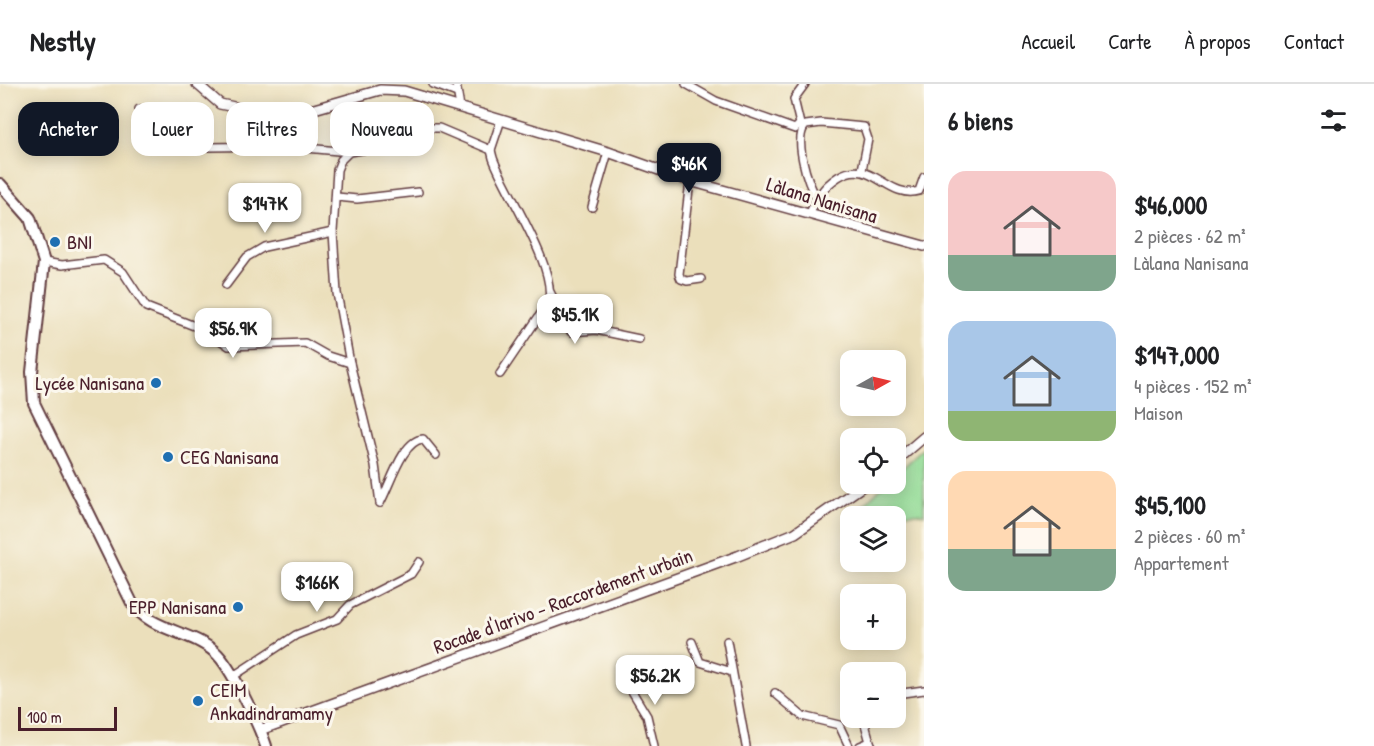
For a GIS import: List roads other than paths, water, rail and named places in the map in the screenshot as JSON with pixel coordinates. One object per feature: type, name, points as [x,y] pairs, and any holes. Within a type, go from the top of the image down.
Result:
[{"type":"main road","points":[[0,184],[30,218],[44,262],[32,372],[34,403],[87,507],[127,595],[137,610],[155,624],[214,651],[232,677],[266,746]]},
{"type":"street","name":"Làlana Nanisana","points":[[197,84],[219,105],[254,111],[314,109],[380,90],[404,91],[608,152],[690,181],[924,246]]},
{"type":"street","points":[[433,84],[457,93]]},
{"type":"street","points":[[456,84],[460,106]]},
{"type":"street","points":[[686,84],[716,101],[795,129],[800,124],[794,99],[804,84]]},
{"type":"street","points":[[501,120],[491,150],[496,167],[537,248],[550,292],[573,333],[596,330],[639,339]]},
{"type":"street","points":[[817,198],[806,176],[802,133],[806,125],[831,124],[864,127],[868,139],[862,171]]},
{"type":"street","points":[[434,128],[439,128],[491,150]]},
{"type":"street","points":[[214,147],[285,146],[330,150]]},
{"type":"street","points":[[592,207],[608,152]]},
{"type":"street","points":[[346,156],[337,170],[333,232],[337,293],[350,363],[375,465],[380,502],[407,447],[416,440],[423,439],[436,454]]},
{"type":"street","points":[[810,213],[822,188],[848,171],[862,171],[891,188],[912,193],[919,191],[924,177]]},
{"type":"street","points":[[690,181],[679,274],[681,279],[687,281],[701,279]]},
{"type":"street","points":[[337,197],[357,198],[418,192]]},
{"type":"street","points":[[226,285],[247,257],[264,247],[333,232]]},
{"type":"street","points":[[44,262],[62,265],[104,260],[123,272],[147,307],[207,331],[229,346],[305,343],[328,356],[350,363]]},
{"type":"street","points":[[500,374],[548,303],[550,292]]},
{"type":"street","points":[[906,452],[924,436]]},
{"type":"street","name":"Rocade d'Iarivo - Raccordement urbain","points":[[260,730],[738,556],[795,533],[851,494]]},
{"type":"street","points":[[232,677],[296,635],[337,619],[350,605],[411,574],[419,562]]},
{"type":"street","points":[[726,641],[747,746]]},
{"type":"street","points":[[693,642],[700,662],[732,672]]},
{"type":"street","points":[[624,678],[647,716],[654,746]]},
{"type":"street","points":[[906,692],[924,690]]},
{"type":"street","points":[[775,693],[802,716],[839,725],[849,746]]},
{"type":"street","points":[[860,746],[871,744],[866,728]]},
{"type":"place","name":"BNI","points":[[55,242]]},
{"type":"place","name":"Lycée Nanisana","points":[[156,383]]},
{"type":"place","name":"CEG Nanisana","points":[[168,457]]},
{"type":"place","name":"EPP Nanisana","points":[[238,607]]},
{"type":"place","name":"CEIM Ankadindramamy","points":[[198,701]]}]
